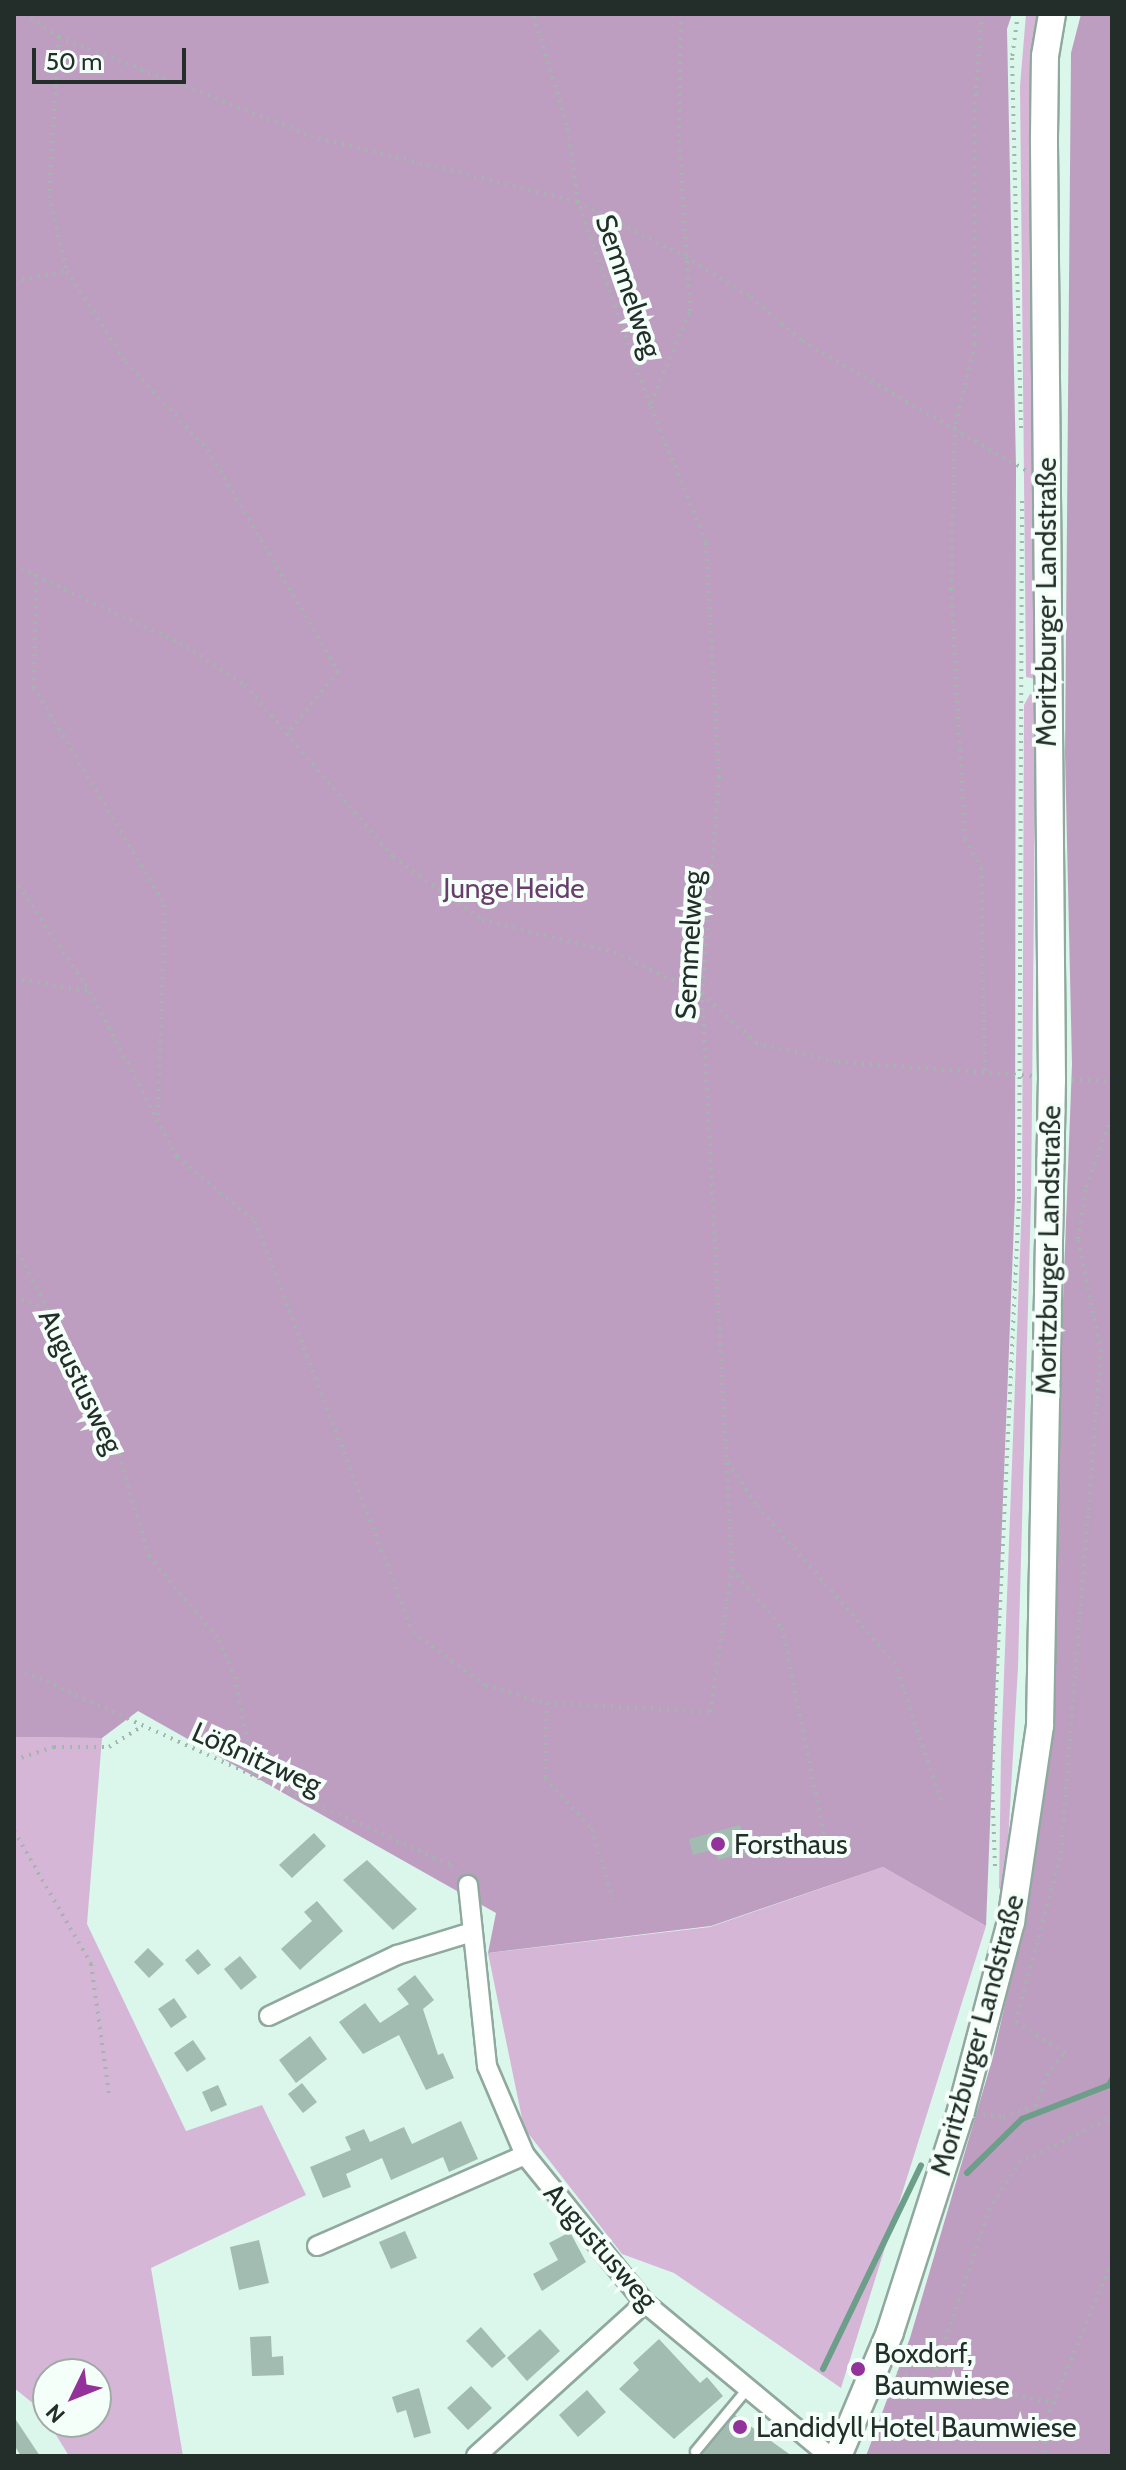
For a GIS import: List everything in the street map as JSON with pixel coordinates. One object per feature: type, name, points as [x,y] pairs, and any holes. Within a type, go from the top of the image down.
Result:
[{"type":"main road","name":"Moritzburger Landstraße","points":[[838,2456],[875,2370],[961,2111],[1011,1922],[1040,1726],[1052,1080],[1034,472],[1045,56],[1052,14]]},
{"type":"street","name":"Augustusweg","points":[[468,1885],[487,2066],[525,2155],[645,2303],[749,2386],[829,2456]]},
{"type":"street","points":[[269,2016],[397,1955],[472,1932]]},
{"type":"street","name":"Augustusweg","points":[[317,2246],[525,2155]]},
{"type":"street","points":[[476,2456],[645,2303]]},
{"type":"lane","points":[[695,2451],[749,2386]]},
{"type":"path","points":[[24,14],[59,37],[311,136],[578,202],[686,257],[751,297],[802,341],[1034,472]]},
{"type":"path","name":"Semmelweg","points":[[533,14],[567,125],[578,202],[650,405],[706,542],[719,777],[702,994],[732,1569],[710,1712],[547,1703]]},
{"type":"path","points":[[650,405],[690,311],[679,136],[681,14]]},
{"type":"path","points":[[982,14],[975,102],[975,344],[955,427],[951,589],[965,839],[981,868],[985,1073]]},
{"type":"path","points":[[1018,14],[1012,58],[1021,440]]},
{"type":"path","points":[[59,37],[49,196],[67,271],[126,362],[208,450],[338,672],[285,736]]},
{"type":"path","points":[[14,281],[67,271]]},
{"type":"path","points":[[1022,456],[1034,472]]},
{"type":"path","points":[[995,1872],[992,1778],[1018,1215],[1022,487]]},
{"type":"path","points":[[14,566],[193,651],[245,685],[285,736],[393,857],[482,920],[614,952],[702,994],[756,1043],[838,1062],[1018,1074],[1052,1080],[1112,1081]]},
{"type":"path","points":[[36,574],[34,687],[165,905],[158,1121]]},
{"type":"path","points":[[14,879],[90,992],[177,1157],[255,1221],[413,1632],[486,1686],[547,1703],[545,1778],[592,1829],[613,1899]]},
{"type":"path","points":[[14,978],[90,992]]},
{"type":"path","points":[[961,2111],[1003,2117],[1036,2106],[1047,2075],[1065,2053],[1016,2022],[1061,1853],[1101,1352],[1078,1239],[1086,1187],[1112,1115]]},
{"type":"path","name":"Augustusweg","points":[[14,1244],[114,1439],[149,1556],[219,1640],[235,1677],[254,1778]]},
{"type":"path","points":[[14,1297],[46,1309]]},
{"type":"path","points":[[727,1460],[757,1506],[894,1662],[943,1806]]},
{"type":"path","points":[[732,1569],[782,1628],[829,1859]]},
{"type":"path","name":"Lößnitzweg","points":[[25,1672],[142,1728],[451,1865],[468,1885]]},
{"type":"path","points":[[14,1760],[54,1747],[109,1747],[142,1728]]},
{"type":"path","points":[[14,1831],[91,1964],[109,2093]]},
{"type":"path","points":[[933,2377],[989,2210],[1019,2163],[1112,2117]]},
{"type":"path","points":[[1031,2456],[1057,2403],[1112,2261]]},
{"type":"path","points":[[875,2370],[933,2377],[1057,2403]]},
{"type":"path","points":[[1045,2430],[1045,2456]]},
{"type":"shaded area","points":[[1026,14],[1039,14],[1033,42],[1031,142],[1036,679],[1026,677],[1020,86]]},
{"type":"shaded area","points":[[1030,694],[1036,697],[1031,1200],[1018,1667],[1005,1895],[999,1888],[1001,1755],[1022,1199],[1024,705]]},
{"type":"shaded area","points":[[14,1737],[102,1738],[87,1924],[186,2131],[262,2105],[306,2195],[151,2268],[183,2456],[69,2456],[58,2438],[112,2438],[112,2358],[32,2358],[32,2403],[14,2388]]},
{"type":"shaded area","points":[[883,1867],[986,1926],[841,2388],[674,2273],[622,2254],[524,2128],[488,1953],[710,1927]]},
{"type":"green space","name":"Junge Heide","points":[[14,14],[1012,14],[1007,29],[1016,467],[1015,1198],[986,1926],[883,1867],[711,1926],[488,1953],[496,1913],[138,1711],[102,1738],[14,1737]]},
{"type":"green space","points":[[1081,14],[1112,14],[1112,2456],[866,2456],[910,2338],[993,2057],[1024,1921],[1053,1563],[1072,1064],[1065,753],[1071,53]]},
{"type":"building","name":"Forsthaus","points":[[740,1825],[747,1852],[718,1860],[715,1849],[693,1855],[689,1839]]},
{"type":"building","points":[[314,1833],[326,1846],[292,1878],[279,1865]]},
{"type":"building","points":[[367,1860],[417,1909],[393,1930],[343,1880]]},
{"type":"building","points":[[317,1901],[343,1931],[300,1970],[281,1949],[312,1921],[304,1912]]},
{"type":"building","points":[[148,1948],[164,1964],[149,1978],[134,1962]]},
{"type":"building","points":[[198,1949],[211,1965],[198,1975],[185,1960]]},
{"type":"building","points":[[240,1956],[257,1977],[241,1990],[224,1969]]},
{"type":"building","points":[[415,1975],[434,2000],[423,2009],[438,2055],[443,2053],[454,2078],[426,2090],[399,2035],[363,2054],[339,2022],[365,2003],[380,2023],[409,2004],[397,1989]]},
{"type":"building","points":[[174,1998],[187,2017],[171,2028],[158,2009]]},
{"type":"building","points":[[310,2036],[327,2059],[296,2083],[279,2060]]},
{"type":"building","points":[[193,2040],[206,2059],[187,2072],[174,2053]]},
{"type":"building","points":[[302,2083],[317,2102],[303,2113],[288,2094]]},
{"type":"building","points":[[218,2085],[227,2105],[211,2112],[202,2092]]},
{"type":"building","points":[[461,2121],[478,2159],[449,2172],[443,2157],[391,2180],[382,2158],[346,2174],[351,2187],[323,2198],[310,2167],[351,2150],[345,2137],[364,2129],[370,2142],[404,2127],[412,2144]]},
{"type":"building","points":[[405,2231],[417,2258],[391,2269],[379,2242]]},
{"type":"building","points":[[570,2232],[586,2262],[542,2291],[533,2274],[558,2260],[549,2243]]},
{"type":"building","points":[[259,2240],[269,2283],[239,2290],[230,2247]]},
{"type":"building","points":[[481,2327],[506,2356],[492,2368],[466,2341]]},
{"type":"building","points":[[540,2329],[560,2351],[527,2381],[507,2358]]},
{"type":"building","points":[[271,2336],[272,2357],[283,2356],[284,2375],[252,2376],[250,2337]]},
{"type":"building","points":[[659,2339],[700,2383],[707,2377],[723,2396],[674,2439],[619,2389],[639,2370],[633,2363]]},
{"type":"building","points":[[471,2386],[492,2408],[468,2430],[447,2408]]},
{"type":"building","points":[[419,2388],[431,2433],[414,2438],[406,2410],[397,2413],[392,2397]]},
{"type":"building","points":[[587,2390],[606,2412],[578,2437],[559,2415]]},
{"type":"building","name":"Landidyll Hotel Baumwiese","points":[[735,2415],[792,2456],[701,2456]]},
{"type":"building","points":[[14,2417],[40,2456],[21,2456],[14,2445]]},
{"type":"waterway","points":[[967,2173],[1022,2119],[1109,2085],[1112,2079]]},
{"type":"waterway","points":[[823,2369],[921,2165]]},
{"type":"place","name":"Forsthaus","points":[[718,1844]]},
{"type":"place","name":"Boxdorf, Baumwiese","points":[[858,2369]]},
{"type":"place","name":"Landidyll Hotel Baumwiese","points":[[740,2427]]}]
